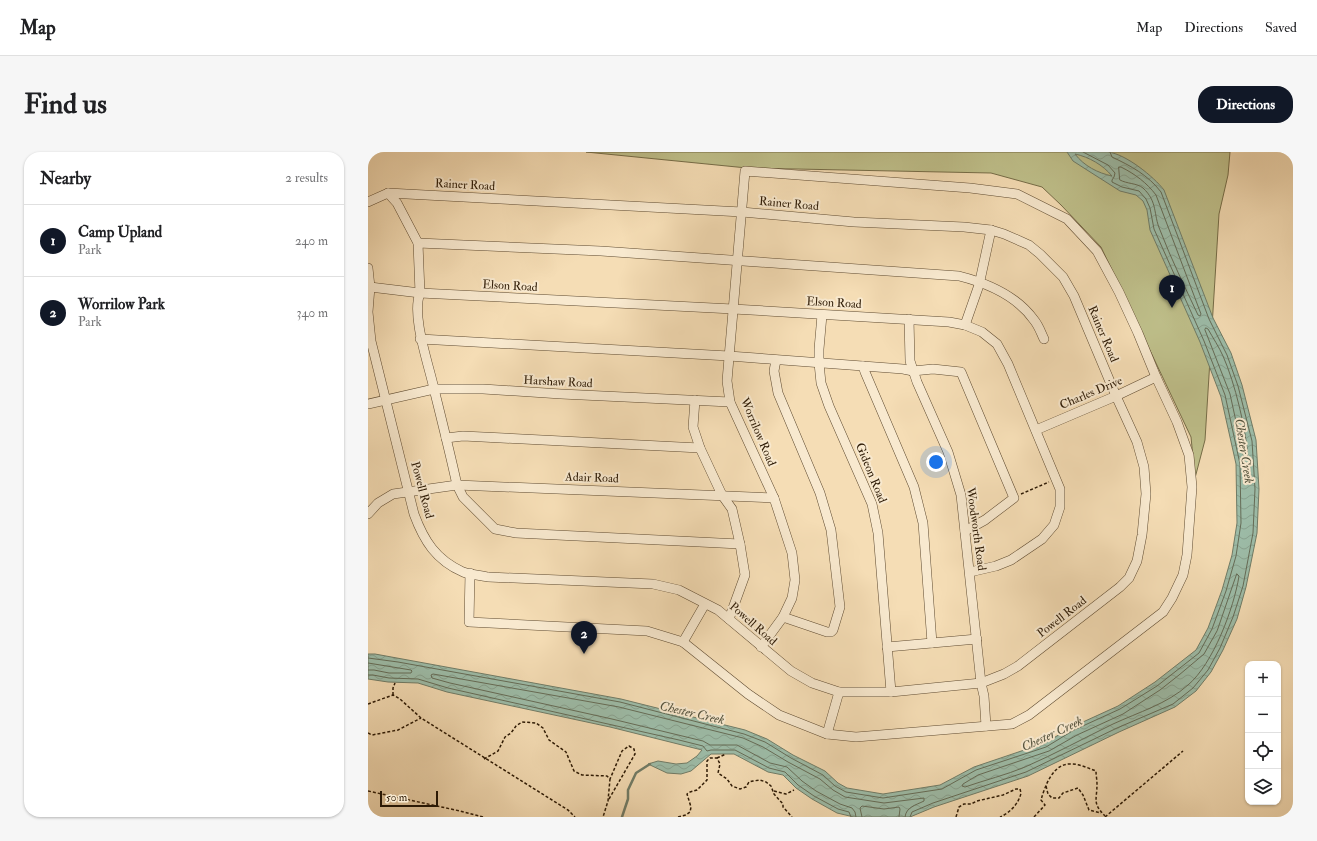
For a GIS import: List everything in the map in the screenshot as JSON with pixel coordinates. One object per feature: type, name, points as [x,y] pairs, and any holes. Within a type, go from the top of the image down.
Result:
[{"type":"street","name":"Worrilow Road","points":[[761,647],[784,617],[792,598],[796,580],[792,553],[774,498],[730,402],[727,381],[745,171],[970,188],[1017,194],[1067,219],[1097,251],[1119,292],[1156,377]]},
{"type":"street","name":"Rainer Road","points":[[368,202],[388,193],[742,212],[854,222],[964,227],[991,230],[1029,245],[1063,277],[1074,296],[1116,396]]},
{"type":"street","points":[[388,193],[397,203],[418,242],[420,293],[417,300],[420,339],[434,389],[457,485],[463,497],[494,530],[516,533],[740,544]]},
{"type":"street","points":[[965,325],[979,281],[991,230]]},
{"type":"street","points":[[418,242],[601,251],[958,276],[979,281],[1004,294],[1035,320],[1044,339]]},
{"type":"street","name":"Powell Road","points":[[368,268],[370,287],[368,312],[371,341],[417,521],[422,534],[432,550],[445,561],[464,572],[488,577],[653,584],[679,590],[718,610],[791,671],[812,683],[839,692],[891,692],[981,683],[1004,674],[1018,666],[1120,587],[1129,578],[1137,561],[1142,535],[1146,494],[1144,467],[1137,442],[1116,396]]},
{"type":"street","name":"Elson Road","points":[[370,287],[420,293],[910,319],[950,322],[965,325],[982,332],[997,344],[1008,364],[1060,489],[1060,507],[1054,525],[1042,539],[1011,560],[996,566],[970,572]]},
{"type":"street","name":"Gideon Road","points":[[822,315],[819,363],[821,383],[829,406],[872,504],[878,533],[891,692]]},
{"type":"street","name":"Woodworth Road","points":[[910,319],[910,361],[948,452],[961,495],[981,683],[984,696],[986,726]]},
{"type":"street","points":[[420,339],[729,356],[913,371],[933,369],[961,372],[1014,498],[985,520],[965,531]]},
{"type":"street","points":[[776,360],[774,371],[778,393],[828,514],[838,576],[840,607],[836,626],[831,632],[827,632],[784,617]]},
{"type":"street","points":[[863,366],[864,372],[889,426],[914,487],[923,522],[932,643]]},
{"type":"street","name":"Charles Drive","points":[[1036,430],[1116,396],[1156,377]]},
{"type":"street","points":[[470,573],[468,622],[647,631],[683,642],[748,694],[779,715],[827,734],[856,737],[1012,724],[1029,715],[1163,612],[1172,598],[1183,575],[1187,555],[1192,486],[1189,455],[1177,422],[1156,377]]},
{"type":"street","name":"Harshaw Road","points":[[368,404],[434,389],[483,389],[730,402]]},
{"type":"street","points":[[695,400],[693,427],[700,448],[722,495],[732,509],[745,575],[729,618]]},
{"type":"street","points":[[446,438],[464,436],[700,448]]},
{"type":"street","name":"Adair Road","points":[[368,514],[378,503],[393,494],[457,485],[774,498]]},
{"type":"street","points":[[683,642],[705,604]]},
{"type":"street","points":[[887,647],[977,639]]},
{"type":"street","points":[[827,734],[839,692]]},
{"type":"path","points":[[1014,498],[1056,479]]},
{"type":"path","points":[[393,695],[395,683]]},
{"type":"path","points":[[368,704],[393,695],[400,699],[421,718],[512,774],[568,810],[575,817]]},
{"type":"path","points":[[368,733],[372,735],[398,730],[421,718]]},
{"type":"path","points":[[484,758],[498,751],[505,737],[512,733],[516,726],[522,722],[536,723],[543,728],[549,740],[566,752],[574,770],[582,775],[607,776],[610,778]]},
{"type":"path","points":[[603,817],[608,801],[610,778],[622,751],[629,746],[634,748],[635,754],[608,801]]},
{"type":"path","points":[[1034,817],[1045,805],[1041,800],[1046,784],[1055,771],[1061,766],[1069,764],[1078,765],[1096,771],[1096,805],[1105,817],[1183,751]]},
{"type":"path","points":[[678,817],[690,812],[691,807],[687,794],[697,790],[707,780],[707,761],[710,758],[717,758],[726,754]]},
{"type":"path","points":[[717,758],[720,764],[718,773],[728,779],[732,786],[736,788],[744,788],[749,782],[760,780],[766,782],[783,804],[783,807],[792,817]]},
{"type":"path","points":[[1046,784],[1048,794],[1052,798],[1059,798],[1063,793],[1078,788],[1083,795],[1089,810],[1102,813]]},
{"type":"path","points":[[956,817],[959,807],[964,804],[971,804],[1020,789],[1021,793],[1019,801],[1005,815],[1000,817]]},
{"type":"path","points":[[774,791],[786,794],[794,790]]},
{"type":"path","points":[[368,791],[483,817]]},
{"type":"green space","points":[[586,152],[1230,152],[1228,175],[1219,214],[1205,440],[1195,478],[1191,437],[1101,247],[1042,187],[991,173],[747,168]]},
{"type":"water","name":"Chester Creek","points":[[1067,152],[1108,152],[1115,154],[1131,161],[1154,179],[1164,190],[1213,318],[1231,353],[1242,385],[1256,440],[1259,489],[1257,533],[1246,587],[1237,619],[1211,672],[1196,691],[1175,707],[1028,776],[934,807],[910,817],[854,817],[837,813],[796,788],[783,775],[768,772],[734,754],[711,754],[691,771],[681,774],[667,773],[648,764],[658,761],[676,764],[687,763],[697,756],[702,750],[610,727],[447,692],[418,683],[388,682],[368,679],[368,654],[375,654],[621,699],[745,730],[767,739],[793,755],[825,771],[838,783],[847,788],[883,794],[940,785],[974,767],[1045,743],[1072,727],[1118,706],[1155,682],[1196,650],[1208,628],[1222,590],[1232,555],[1237,523],[1236,464],[1221,397],[1200,342],[1150,230],[1147,210],[1143,201],[1136,195],[1120,191],[1073,161]],"holes":[[[1075,154],[1100,165],[1112,176],[1092,168]]]},
{"type":"waterway","points":[[622,817],[628,799],[628,790],[636,773],[650,764]]},
{"type":"place","name":"Camp Upland","points":[[1172,308]]},
{"type":"place","name":"Worrilow Park","points":[[584,654]]}]
